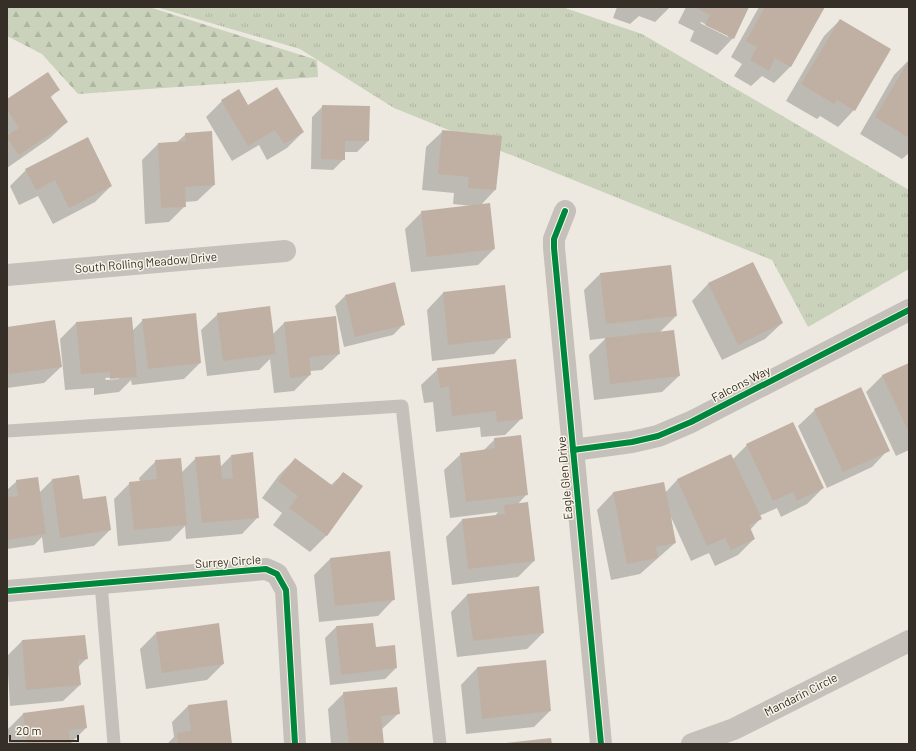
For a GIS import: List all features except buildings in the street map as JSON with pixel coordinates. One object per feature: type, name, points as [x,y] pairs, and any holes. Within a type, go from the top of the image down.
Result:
[{"type":"street","name":"Eagle Glen Drive","points":[[565,211],[554,239],[554,248],[601,744]]},
{"type":"street","name":"South Rolling Meadow Drive","points":[[7,275],[285,251]]},
{"type":"street","name":"Falcons Way","points":[[573,450],[632,442],[658,436],[691,422],[909,310]]},
{"type":"street","name":"Surrey Circle","points":[[7,591],[266,569],[277,574],[286,590],[295,744]]},
{"type":"street","name":"Mandarin Circle","points":[[692,744],[734,729],[909,641]]},
{"type":"lane","points":[[7,431],[402,406],[440,744]]},
{"type":"lane","points":[[101,583],[114,744]]},
{"type":"green space","points":[[7,7],[149,7],[317,60],[318,77],[78,94],[42,54],[7,36]]},
{"type":"green space","points":[[156,7],[562,7],[642,34],[909,190],[909,269],[808,327],[772,260],[394,108],[300,49]]},
{"type":"cycle path","points":[[565,211],[554,239],[554,248],[601,744]]},
{"type":"cycle path","points":[[573,450],[632,442],[658,436],[691,422],[909,310]]},
{"type":"cycle path","points":[[7,591],[266,569],[277,574],[286,590],[295,744]]}]
